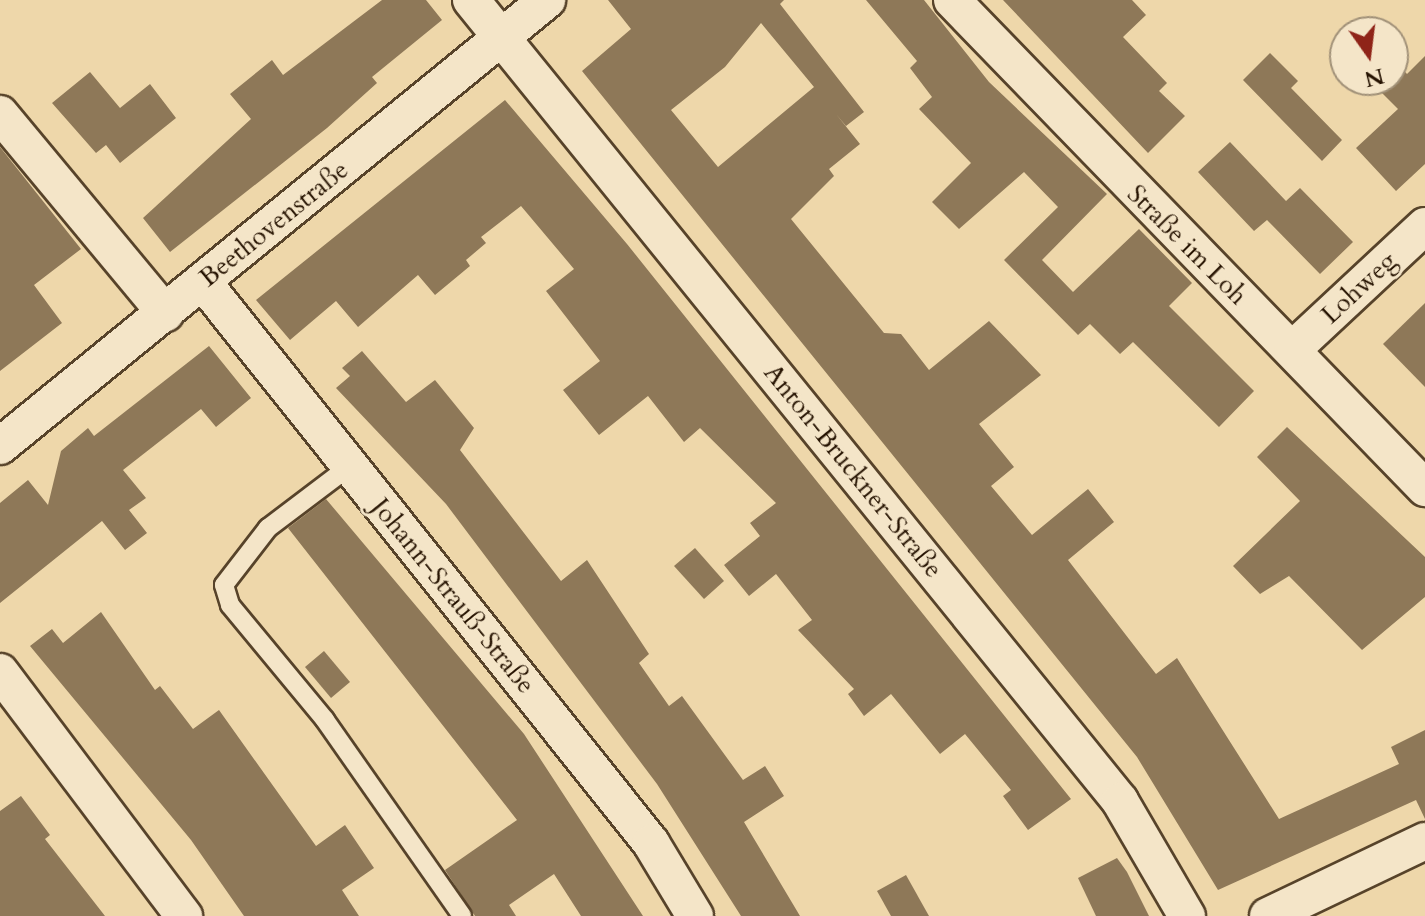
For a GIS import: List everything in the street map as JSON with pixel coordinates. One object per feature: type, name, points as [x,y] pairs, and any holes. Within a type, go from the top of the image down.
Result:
[{"type":"street","name":"Anton-Bruckner-Straße","points":[[471,0],[1120,801],[1187,916]]},
{"type":"street","name":"Beethovenstraße","points":[[0,446],[547,0]]},
{"type":"street","name":"Straße im Loh","points":[[952,0],[1425,488]]},
{"type":"street","points":[[0,114],[165,313]]},
{"type":"street","name":"Lohweg","points":[[1292,350],[1425,226]]},
{"type":"street","name":"Johann-Strauß-Straße","points":[[203,282],[651,843],[695,916]]},
{"type":"street","points":[[0,672],[184,916]]},
{"type":"street","points":[[1268,916],[1425,841]]},
{"type":"lane","points":[[350,466],[268,528],[224,585],[230,605],[325,720],[462,916]]},
{"type":"building","points":[[382,0],[426,0],[442,20],[372,77],[377,83],[327,128],[170,252],[143,218],[251,119],[230,94],[272,60],[283,75]]},
{"type":"building","points":[[608,0],[784,0],[780,4],[864,112],[846,126],[836,114],[860,144],[829,169],[834,176],[791,219],[884,333],[901,334],[929,370],[989,321],[1041,375],[979,424],[1014,467],[991,486],[1032,535],[1088,489],[1114,522],[1068,560],[1156,674],[1177,658],[1279,819],[1399,764],[1391,747],[1425,730],[1425,819],[1416,800],[1218,890],[1137,757],[582,71],[631,29]],"holes":[[[761,23],[814,87],[718,167],[671,110],[725,67]]]},
{"type":"building","points":[[866,0],[924,0],[989,82],[1107,194],[1042,260],[1073,292],[1139,229],[1192,283],[1169,306],[1254,391],[1219,427],[1133,342],[1120,354],[1090,324],[1078,335],[1004,260],[1058,207],[1024,172],[959,229],[932,202],[971,163],[919,109],[932,97],[910,68],[917,61]]},
{"type":"building","points":[[1003,0],[1132,0],[1146,15],[1123,37],[1167,83],[1159,91],[1185,116],[1148,153]]},
{"type":"building","points":[[1270,53],[1298,81],[1291,88],[1342,140],[1322,161],[1243,80]]},
{"type":"building","points":[[1425,56],[1425,164],[1396,191],[1356,148],[1398,109],[1385,96],[1409,96],[1409,72]]},
{"type":"building","points":[[90,72],[120,108],[150,84],[176,118],[120,163],[106,145],[96,153],[52,103]]},
{"type":"building","points":[[505,100],[627,244],[1071,799],[1028,830],[1003,796],[1011,790],[965,734],[940,754],[891,694],[864,716],[848,694],[854,689],[798,630],[812,620],[776,574],[749,596],[724,565],[760,536],[750,523],[776,503],[700,428],[684,442],[648,396],[599,435],[563,390],[600,361],[546,291],[574,269],[521,206],[481,237],[486,243],[466,260],[470,266],[435,295],[418,275],[358,327],[336,301],[290,340],[256,300]]},
{"type":"building","points":[[1230,142],[1286,201],[1300,188],[1353,242],[1320,274],[1267,220],[1254,231],[1198,172]]},
{"type":"building","points":[[0,147],[81,249],[34,285],[62,323],[0,371]]},
{"type":"building","points":[[1425,303],[1425,387],[1383,344]]},
{"type":"building","points":[[209,346],[251,398],[216,427],[201,409],[123,470],[146,498],[129,510],[147,533],[125,550],[102,521],[0,603],[0,503],[28,480],[48,505],[61,451],[88,428],[94,436]]},
{"type":"building","points":[[362,351],[406,402],[435,380],[474,428],[460,450],[561,581],[587,560],[649,654],[639,663],[669,706],[682,696],[743,780],[765,766],[784,796],[744,822],[800,916],[741,916],[657,784],[446,504],[336,388],[350,376],[342,368]]},
{"type":"building","points":[[1287,427],[1425,557],[1425,597],[1362,650],[1289,576],[1260,594],[1233,566],[1300,501],[1257,457]]},
{"type":"building","points":[[326,499],[524,734],[643,916],[581,916],[554,874],[509,905],[516,916],[475,916],[445,870],[517,820],[288,528]]},
{"type":"building","points":[[695,548],[724,581],[704,599],[674,566]]},
{"type":"building","points":[[101,612],[155,690],[160,686],[193,729],[219,710],[316,846],[345,825],[374,868],[342,890],[359,916],[244,916],[191,840],[30,646],[52,629],[63,643]]},
{"type":"building","points":[[324,651],[350,682],[331,698],[305,667]]},
{"type":"building","points":[[21,796],[50,835],[45,839],[105,916],[0,916],[0,811]]},
{"type":"building","points":[[1117,858],[1149,916],[1096,916],[1078,878]]},
{"type":"building","points":[[906,875],[929,916],[891,916],[877,891]]}]
